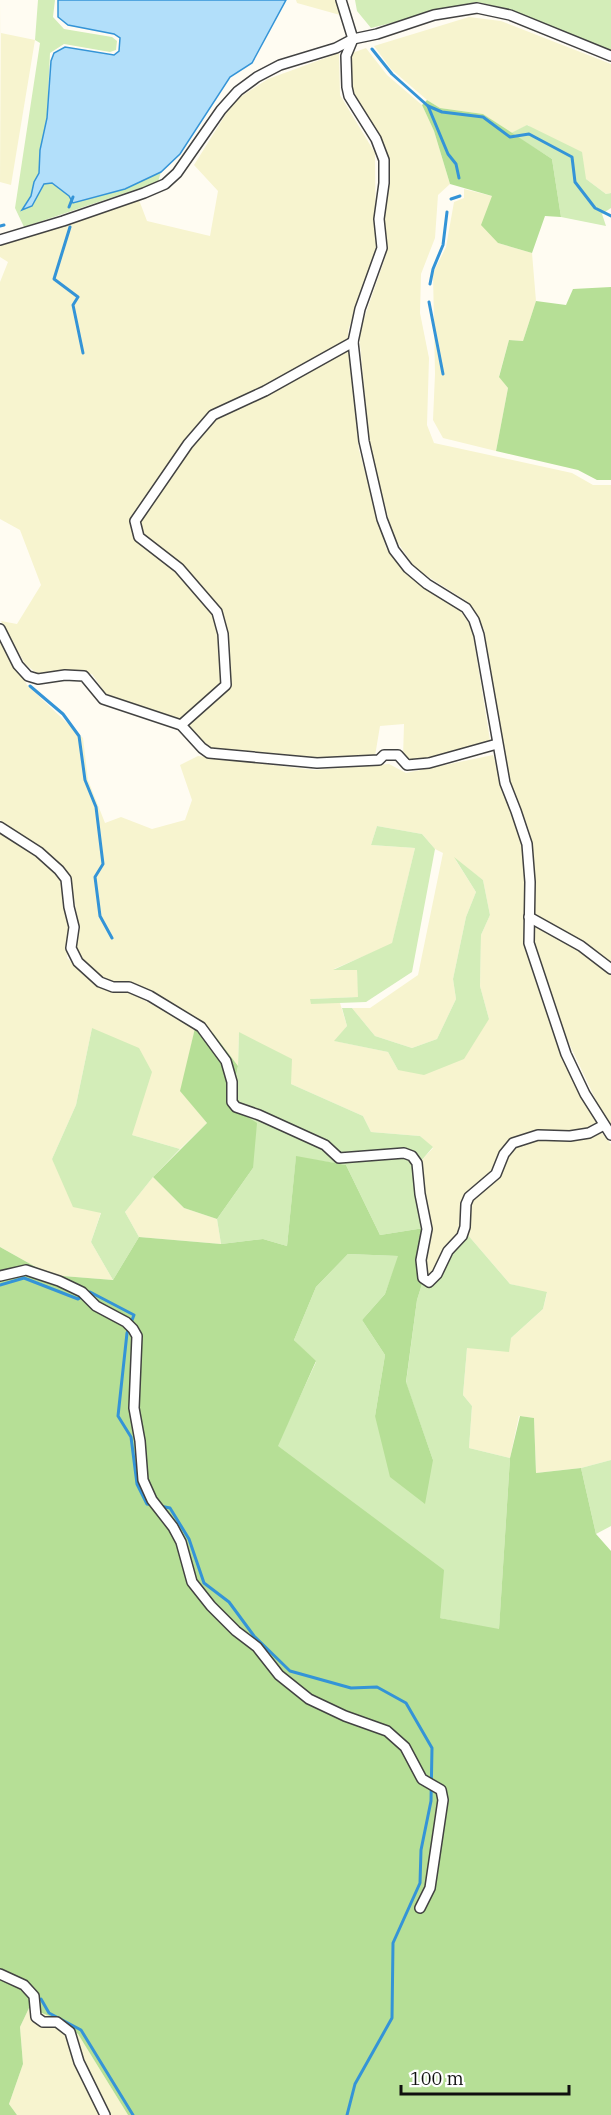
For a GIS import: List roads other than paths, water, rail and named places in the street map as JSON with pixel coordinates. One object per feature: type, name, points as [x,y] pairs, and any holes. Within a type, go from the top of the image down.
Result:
[{"type":"street","points":[[341,0],[353,39],[346,56],[349,96],[376,139],[384,160],[384,183],[379,219],[382,248],[360,309],[353,342],[364,441],[382,519],[394,550],[408,568],[427,584],[466,608],[474,620],[505,783],[526,844],[530,882],[529,943],[566,1054],[585,1094],[611,1135]]},
{"type":"street","points":[[0,240],[63,221],[165,184],[177,173],[221,110],[238,91],[257,77],[280,65],[336,48],[353,39],[377,34],[434,15],[477,8],[510,15],[611,56]]},
{"type":"street","points":[[181,725],[226,685],[223,634],[217,612],[179,568],[138,537],[135,521],[188,444],[213,415],[265,391],[353,342]]},
{"type":"street","points":[[0,629],[18,665],[28,676],[38,679],[65,675],[84,676],[103,699],[181,725],[209,753],[317,763],[379,760],[384,755],[398,755],[407,765],[429,763],[497,744]]},
{"type":"street","points":[[0,827],[39,852],[66,879],[74,927],[71,948],[78,962],[100,982],[113,987],[129,987],[201,1027],[226,1060],[232,1082],[232,1102],[236,1107],[325,1145],[339,1158],[404,1153],[412,1156],[417,1162],[427,1229],[421,1260],[423,1278],[429,1282],[437,1274],[448,1251],[462,1236],[465,1227],[466,1204],[470,1197],[496,1174],[504,1154],[513,1143],[538,1135],[570,1136],[589,1133],[604,1125]]},
{"type":"street","points":[[529,917],[581,946],[611,969]]},
{"type":"street","points":[[0,1276],[26,1270],[59,1281],[130,1325],[137,1336],[133,1389],[143,1480],[152,1500],[173,1527],[181,1542],[192,1582],[211,1606],[236,1631],[257,1647],[279,1675],[309,1699],[345,1716],[387,1731],[405,1747],[422,1779],[441,1790],[443,1800],[430,1888],[420,1908]]},
{"type":"street","points":[[0,1974],[24,1985],[34,1996],[36,2017],[43,2022],[57,2022],[70,2032],[79,2062],[105,2115]]},
{"type":"water","points":[[58,0],[286,0],[252,63],[230,77],[180,154],[161,172],[125,189],[73,203],[69,196],[52,183],[44,184],[32,206],[22,210],[31,196],[39,173],[40,150],[47,118],[51,61],[54,53],[65,47],[114,55],[119,51],[120,38],[114,34],[68,25],[58,17]]},
{"type":"waterway","points":[[372,49],[392,74],[428,106],[442,112],[483,117],[510,137],[529,134],[572,157],[575,182],[595,208],[611,216]]},
{"type":"waterway","points":[[428,106],[448,154],[456,164],[459,178]]},
{"type":"waterway","points":[[451,199],[460,196]]},
{"type":"waterway","points":[[69,207],[73,197]]},
{"type":"waterway","points":[[430,284],[433,269],[443,245],[447,212]]},
{"type":"waterway","points":[[0,226],[4,225]]},
{"type":"waterway","points":[[70,227],[54,279],[78,297],[73,305],[83,353]]},
{"type":"waterway","points":[[429,302],[443,374]]},
{"type":"waterway","points":[[30,686],[63,714],[79,736],[85,780],[96,807],[103,864],[95,877],[100,916],[112,938]]},
{"type":"waterway","points":[[0,1285],[24,1278],[78,1299],[90,1292],[134,1315],[127,1333],[118,1416],[131,1437],[137,1484],[147,1504],[153,1505]]},
{"type":"waterway","points":[[160,1506],[170,1508],[189,1539],[204,1583],[229,1602],[254,1636],[290,1671],[351,1688],[377,1687],[406,1703],[432,1748],[431,1801],[421,1850],[420,1883],[393,1943],[392,2018],[355,2084],[347,2115]]},
{"type":"waterway","points":[[41,1999],[49,2013],[81,2030],[133,2115]]}]
